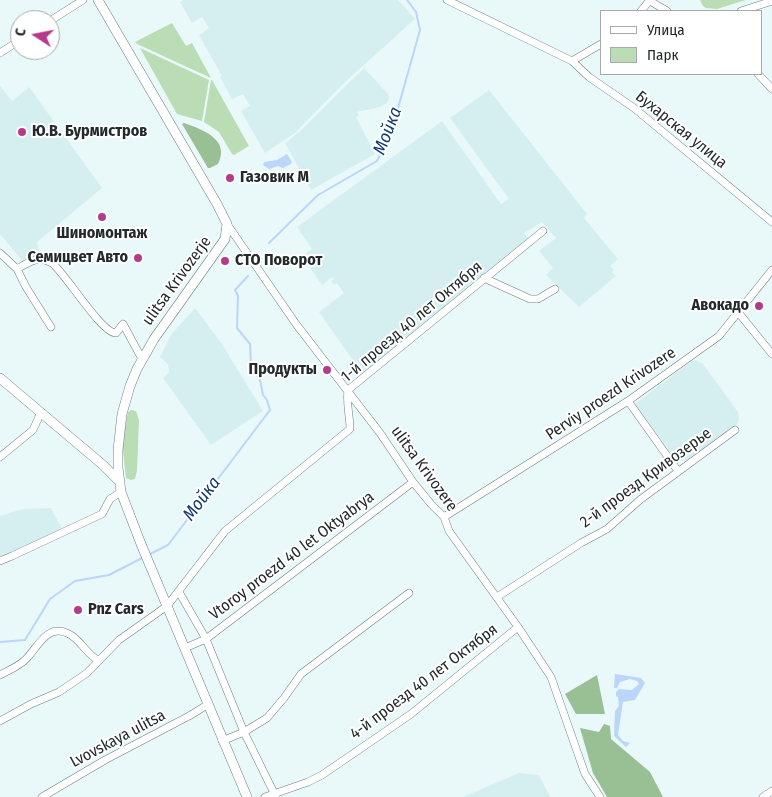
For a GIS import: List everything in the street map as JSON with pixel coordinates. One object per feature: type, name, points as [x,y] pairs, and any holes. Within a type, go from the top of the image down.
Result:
[{"type":"main road","name":"ulitsa Krivozerje","points":[[98,0],[227,224],[225,240],[154,339],[142,359],[130,386],[122,414],[118,450],[119,481],[121,492],[141,544],[247,797]]},
{"type":"main road","points":[[0,378],[103,465],[119,481]]},
{"type":"street","points":[[60,15],[83,0]]},
{"type":"street","name":"Бухарская улица","points":[[447,0],[572,61],[589,77],[648,119],[772,222]]},
{"type":"street","points":[[650,1],[665,10]]},
{"type":"street","points":[[744,10],[772,1]]},
{"type":"street","points":[[572,61],[600,45]]},
{"type":"street","points":[[759,75],[772,89]]},
{"type":"street","name":"ulitsa Krivozere","points":[[227,224],[296,324],[380,433],[413,482],[444,517],[449,531],[518,627],[550,677],[586,774],[600,797]]},
{"type":"street","name":"1-й проезд 40 лет Октября","points":[[179,592],[225,531],[350,429],[350,417],[346,401],[348,390],[544,231]]},
{"type":"street","points":[[0,253],[17,269],[51,327]]},
{"type":"street","points":[[17,269],[36,259],[45,259],[52,263],[91,311],[112,332],[116,332],[123,324],[142,359]]},
{"type":"street","name":"Perviy proezd Krivozere","points":[[444,517],[628,401],[719,336],[772,270]]},
{"type":"street","points":[[484,278],[530,299],[538,299],[555,289]]},
{"type":"street","points":[[738,312],[772,354]]},
{"type":"street","points":[[628,401],[678,471]]},
{"type":"street","points":[[0,457],[33,430],[41,412]]},
{"type":"street","name":"2-й проезд Кривозерье","points":[[497,597],[581,543],[607,529],[641,499],[735,430]]},
{"type":"street","name":"Vtoroy proezd 40 let Oktyabrya","points":[[185,648],[206,639],[413,482]]},
{"type":"street","points":[[0,561],[102,514],[110,499],[121,492]]},
{"type":"street","points":[[0,721],[24,707],[62,690],[87,673],[98,660],[130,631],[167,606],[179,592],[206,639],[244,732],[275,795]]},
{"type":"street","points":[[222,741],[244,732],[268,718],[301,674],[409,593]]},
{"type":"street","name":"4-й проезд 40 лет Октября","points":[[265,797],[308,782],[330,770],[411,714],[518,627]]},
{"type":"street","points":[[0,675],[24,661],[47,634],[55,631],[64,632],[74,637],[88,653],[98,660]]},
{"type":"street","name":"Lvovskaya ulitsa","points":[[42,797],[105,760],[207,705]]},
{"type":"street","points":[[763,797],[772,791]]},
{"type":"shaded area","points":[[183,0],[398,0],[415,19],[344,83],[295,133],[265,153],[241,111],[250,106],[243,94],[232,99],[220,77],[222,76],[199,35],[209,28],[202,17],[192,23],[180,2]]},
{"type":"shaded area","points":[[364,68],[388,94],[389,98],[387,103],[380,107],[357,112],[359,116],[356,117],[375,154],[311,190],[285,143],[299,132]]},
{"type":"shaded area","points":[[0,86],[12,101],[29,87],[102,188],[37,242],[39,252],[24,263],[0,234]]},
{"type":"shaded area","points":[[489,90],[587,214],[584,218],[618,259],[610,266],[616,276],[579,307],[546,275],[553,268],[539,251],[556,238],[542,222],[524,233],[533,245],[365,380],[351,365],[354,362],[319,312],[344,293],[337,283],[334,285],[331,281],[334,279],[332,277],[322,285],[302,256],[312,249],[297,227],[442,121],[501,204],[509,199],[450,118]]},
{"type":"shaded area","points":[[195,308],[222,344],[263,411],[211,445],[163,378],[169,372],[168,364],[160,357],[171,335]]},
{"type":"shaded area","points":[[696,360],[703,364],[738,412],[739,419],[737,425],[690,459],[681,461],[675,458],[635,404],[689,363]]},
{"type":"shaded area","points":[[51,508],[63,531],[13,551],[0,560],[0,516],[23,509]]},
{"type":"shaded area","points":[[519,773],[539,775],[550,797],[463,797]]},
{"type":"green space","points":[[700,0],[746,0],[717,9],[706,8]]},
{"type":"green space","points":[[172,23],[186,46],[192,43],[211,78],[135,42]]},
{"type":"green space","points":[[140,48],[209,80],[202,121],[177,114]]},
{"type":"green space","points":[[211,80],[249,146],[234,155],[219,132],[204,122]]},
{"type":"green space","points":[[184,123],[206,132],[217,142],[221,148],[218,164],[208,168],[182,124]]},
{"type":"green space","points":[[131,410],[136,411],[139,420],[137,471],[135,479],[131,480],[126,478],[122,441],[128,412]]},
{"type":"green space","points":[[597,675],[605,714],[576,714],[565,694]]},
{"type":"green space","points":[[604,724],[610,726],[611,739],[650,772],[663,797],[607,797],[593,773],[580,728],[599,732]]},
{"type":"water","points":[[287,154],[292,162],[283,168],[278,166],[269,169],[263,165],[264,162],[277,160]]},
{"type":"water","points":[[615,674],[641,678],[645,683],[635,700],[623,702],[618,735],[623,741],[630,743],[626,747],[614,736],[615,711],[619,706],[616,692],[619,689],[632,690],[639,684],[637,681],[630,679],[620,682],[617,688],[614,688]]},
{"type":"waterway","name":"Мойка","points":[[269,243],[318,195],[377,161],[391,133],[420,30],[416,12],[407,0]]},
{"type":"waterway","name":"Мойка","points":[[148,555],[168,545],[270,410],[267,400],[263,395],[260,380],[251,367],[250,344],[237,328],[238,296],[235,290],[248,276]]},
{"type":"waterway","name":"Мойка","points":[[0,642],[25,640],[50,599],[75,581],[109,575],[144,557]]},
{"type":"place","name":"Ю.В. Бурмистров","points":[[22,132]]},
{"type":"place","name":"Газовик М","points":[[230,178]]},
{"type":"place","name":"Шиномонтаж","points":[[102,217]]},
{"type":"place","name":"Семицвет Авто","points":[[138,258]]},
{"type":"place","name":"СТО Поворот","points":[[225,261]]},
{"type":"place","name":"Авокадо","points":[[759,306]]},
{"type":"place","name":"Продукты","points":[[327,370]]},
{"type":"place","name":"Pnz Cars","points":[[78,610]]}]
